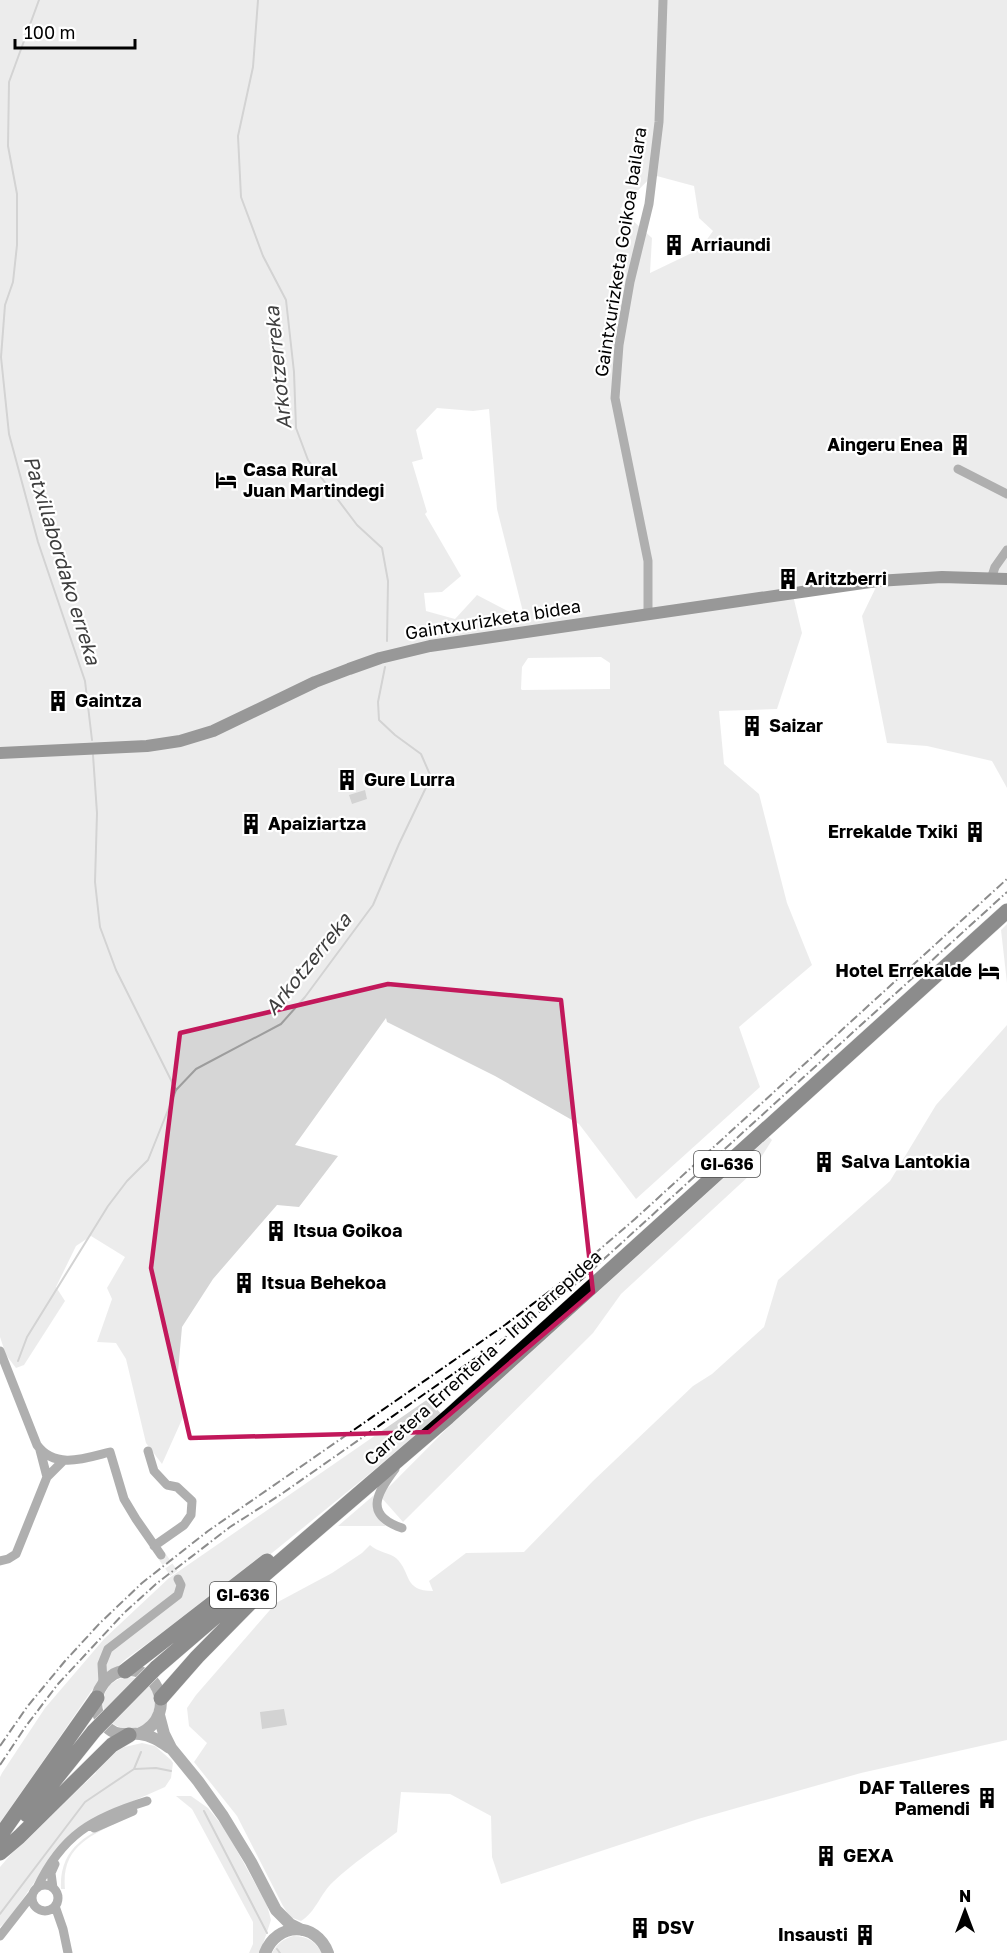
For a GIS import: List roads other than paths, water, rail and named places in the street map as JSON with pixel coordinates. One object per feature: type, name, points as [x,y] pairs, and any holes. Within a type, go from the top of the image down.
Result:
[{"type":"main road","name":"Gaintxurizketa bidea","points":[[0,753],[147,746],[180,741],[213,731],[332,675],[396,653],[461,641],[877,581],[942,577],[1007,579]]},
{"type":"main road","name":"Carretera Errenteria – Irun errepidea","points":[[0,1851],[94,1731],[156,1668],[406,1454],[1007,911]]},
{"type":"main road","points":[[122,1671],[334,1509],[350,1503]]},
{"type":"main road","points":[[161,1698],[197,1657],[326,1530],[329,1521]]},
{"type":"main road","points":[[0,1836],[97,1698]]},
{"type":"main road","points":[[0,1851],[19,1837],[112,1745],[134,1735]]},
{"type":"street","name":"Gaintxurizketa Goikoa bailara","points":[[648,615],[648,561],[615,398],[619,345],[630,282],[649,204],[659,122],[663,0]]},
{"type":"street","points":[[958,469],[1007,494]]},
{"type":"street","points":[[991,579],[995,567],[1007,550]]},
{"type":"street","points":[[0,1351],[40,1450],[47,1477]]},
{"type":"street","points":[[40,1450],[52,1458],[63,1461],[80,1460],[110,1452],[124,1498],[135,1519],[161,1556]]},
{"type":"street","points":[[148,1451],[154,1471],[167,1485],[177,1487],[192,1501],[191,1515],[184,1525],[154,1546]]},
{"type":"street","points":[[402,1528],[382,1519],[377,1510],[376,1498],[406,1454]]},
{"type":"street","points":[[0,1561],[16,1554],[47,1477],[63,1461]]},
{"type":"street","points":[[103,1683],[102,1664],[108,1649],[178,1595],[181,1585],[178,1579]]},
{"type":"street","points":[[106,1652],[109,1665],[122,1671],[134,1671],[148,1677],[157,1687],[161,1698],[159,1715],[171,1748],[223,1816],[251,1862],[272,1905],[285,1920],[318,1937],[328,1953]]},
{"type":"street","points":[[122,1671],[103,1683],[97,1698],[99,1715],[105,1725],[114,1732],[157,1740],[171,1748]]},
{"type":"street","points":[[134,1735],[151,1727],[159,1715]]},
{"type":"street","points":[[0,1936],[34,1892],[65,1844],[82,1829],[96,1821],[147,1801],[126,1815],[94,1828],[71,1844],[52,1869],[53,1888],[57,1895],[55,1906],[68,1953]]},
{"type":"street","points":[[96,1821],[126,1815]]},
{"type":"street","points":[[34,1892],[45,1886],[53,1888]]},
{"type":"street","points":[[34,1892],[33,1904],[39,1910],[47,1911],[55,1906]]},
{"type":"street","points":[[268,1947],[275,1923],[272,1905]]},
{"type":"street","points":[[268,1947],[282,1933],[295,1929],[302,1930]]},
{"type":"waterway","name":"Patxillabordako erreka","points":[[39,0],[9,82],[8,146],[17,194],[17,245],[13,282],[5,305],[1,357],[9,434],[38,542],[85,681],[92,740]]},
{"type":"waterway","name":"Arkotzerreka","points":[[258,0],[253,67],[238,136],[241,197],[263,256],[286,300],[294,372],[296,428],[308,460],[357,525],[382,548],[388,581],[387,641]]},
{"type":"waterway","name":"Arkotzerreka","points":[[18,1361],[27,1337],[108,1206],[127,1181],[148,1160],[176,1090],[196,1069],[281,1024],[305,997],[373,905],[431,777],[421,754],[379,720],[378,702],[385,667]]},
{"type":"waterway","name":"Patxillabordako erreka","points":[[93,755],[97,813],[95,882],[100,927],[116,970],[176,1090]]},
{"type":"waterway","name":"Arkotzerreka","points":[[0,1914],[85,1802],[134,1769],[141,1752]]},
{"type":"waterway","points":[[135,1769],[156,1768],[171,1771]]},
{"type":"waterway","points":[[204,1811],[267,1933]]},
{"type":"waterway","points":[[277,1949],[280,1953]]},
{"type":"tunnel","points":[[161,1555],[178,1579]]},
{"type":"railway","points":[[0,1746],[27,1707],[65,1661],[142,1583],[208,1531],[505,1325],[563,1281],[635,1219],[1007,879]]},
{"type":"railway","points":[[0,1765],[58,1684],[124,1613],[156,1584],[230,1527],[280,1495],[513,1332],[582,1279],[1007,892]]},
{"type":"place","name":"Arriaundi","points":[[674,245]]},
{"type":"place","name":"Aingeru Enea","points":[[960,445]]},
{"type":"place","name":"Casa Rural Juan Martindegi","points":[[226,480]]},
{"type":"place","name":"Aritzberri","points":[[788,579]]},
{"type":"place","name":"Gaintza","points":[[58,701]]},
{"type":"place","name":"Saizar","points":[[752,726]]},
{"type":"place","name":"Gure Lurra","points":[[347,780]]},
{"type":"place","name":"Apaiziartza","points":[[251,824]]},
{"type":"place","name":"Errekalde Txiki","points":[[975,832]]},
{"type":"place","name":"Hotel Errekalde","points":[[989,971]]},
{"type":"place","name":"Salva Lantokia","points":[[824,1162]]},
{"type":"place","name":"Itsua Goikoa","points":[[276,1231]]},
{"type":"place","name":"Itsua Behekoa","points":[[244,1283]]},
{"type":"place","name":"DAF Talleres Pamendi","points":[[987,1798]]},
{"type":"place","name":"GEXA","points":[[826,1856]]},
{"type":"place","name":"DSV","points":[[640,1928]]},
{"type":"place","name":"Insausti","points":[[865,1935]]}]
